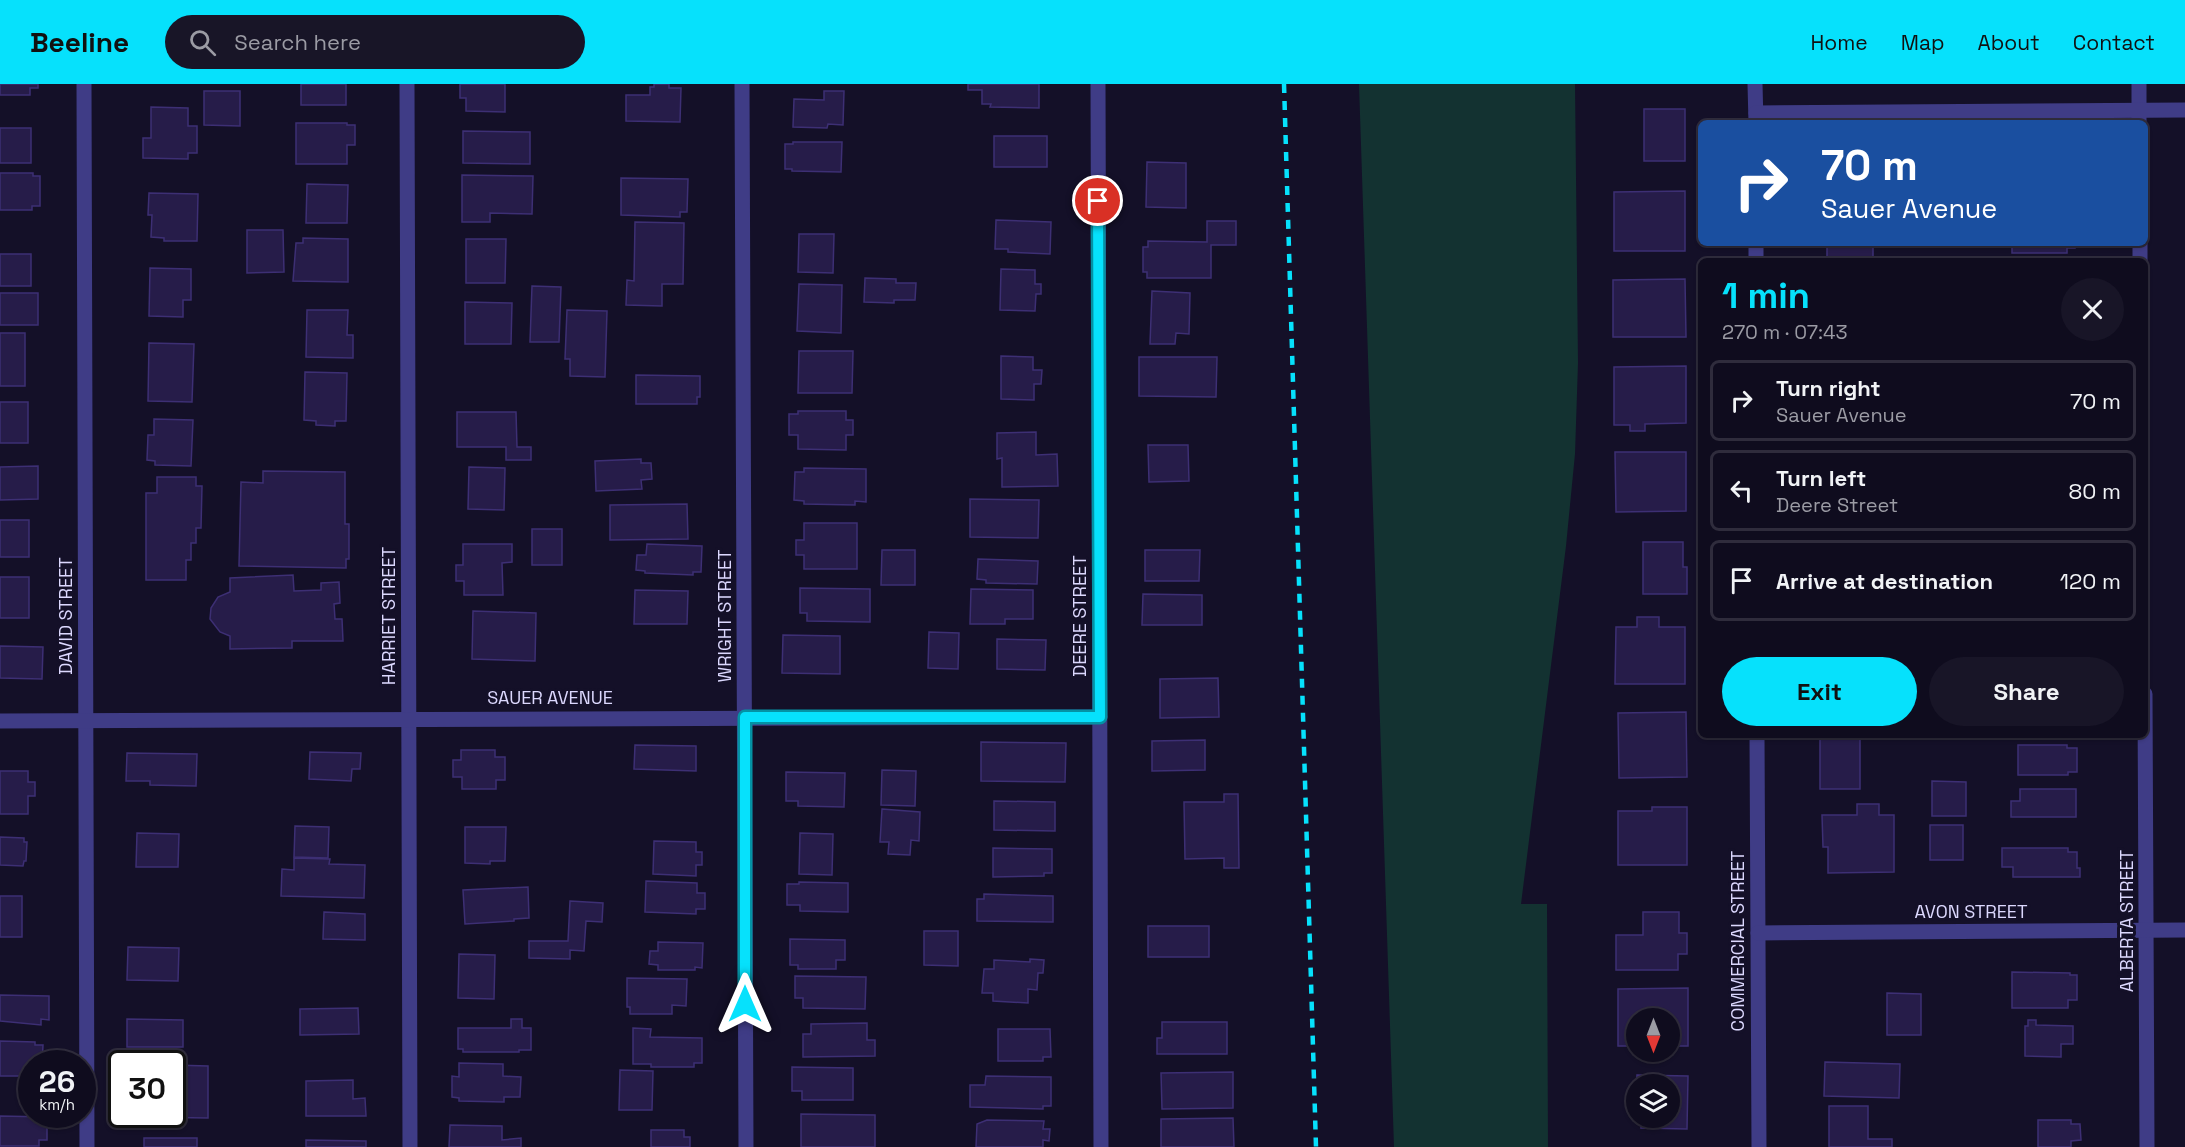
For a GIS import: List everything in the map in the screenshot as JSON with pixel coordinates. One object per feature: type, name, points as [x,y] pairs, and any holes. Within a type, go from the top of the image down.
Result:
[{"type":"street","name":"DAVID STREET","points":[[84,84],[87,1147]]},
{"type":"street","name":"HARRIET STREET","points":[[407,84],[410,1147]]},
{"type":"street","name":"WRIGHT STREET","points":[[742,84],[746,1147]]},
{"type":"street","name":"DEERE STREET","points":[[1098,84],[1101,1147]]},
{"type":"street","points":[[1755,84],[1756,118],[2139,117],[2185,110]]},
{"type":"street","points":[[2139,84],[2139,117]]},
{"type":"street","name":"SAUER AVENUE","points":[[0,721],[1100,717]]},
{"type":"street","name":"COMMERCIAL STREET","points":[[1757,738],[1759,1147]]},
{"type":"street","name":"ALBERTA STREET","points":[[2146,738],[2147,1147]]},
{"type":"street","name":"AVON STREET","points":[[1758,933],[2185,930]]},
{"type":"green space","points":[[1359,84],[1575,84],[1578,363],[1575,454],[1566,546],[1521,904],[1547,904],[1548,1147],[1394,1147]]},
{"type":"building","points":[[0,84],[38,84],[38,88],[30,88],[30,95],[0,95]]},
{"type":"building","points":[[301,84],[346,84],[346,105],[301,105]]},
{"type":"building","points":[[460,84],[505,84],[505,112],[466,111],[466,98],[460,98]]},
{"type":"building","points":[[654,84],[669,84],[669,88],[681,88],[680,122],[626,121],[626,95],[650,95],[650,87],[654,87]]},
{"type":"building","points":[[968,84],[1039,84],[1039,108],[990,107],[991,104],[982,104],[982,90],[968,90]]},
{"type":"building","points":[[204,91],[240,91],[240,126],[204,125]]},
{"type":"building","points":[[824,91],[844,91],[843,125],[828,124],[827,128],[793,127],[794,99],[824,100]]},
{"type":"building","points":[[151,107],[188,108],[188,126],[197,126],[197,153],[188,153],[188,159],[143,158],[143,138],[151,138]]},
{"type":"building","points":[[1644,109],[1685,109],[1685,161],[1644,161]]},
{"type":"building","points":[[296,123],[355,125],[355,145],[347,145],[347,164],[296,164]]},
{"type":"building","points":[[0,128],[31,128],[31,163],[0,163]]},
{"type":"building","points":[[463,131],[530,132],[530,164],[463,163]]},
{"type":"building","points":[[994,136],[1047,136],[1047,167],[994,167]]},
{"type":"building","points":[[793,142],[842,142],[841,172],[785,169],[785,144],[793,144]]},
{"type":"building","points":[[1147,162],[1186,163],[1186,208],[1146,207]]},
{"type":"building","points":[[0,173],[33,173],[33,176],[40,176],[40,206],[32,206],[32,210],[0,210]]},
{"type":"building","points":[[462,175],[533,176],[532,214],[490,213],[490,222],[462,222]]},
{"type":"building","points":[[621,178],[688,179],[687,212],[680,212],[680,217],[621,215]]},
{"type":"building","points":[[307,184],[348,185],[347,223],[306,223]]},
{"type":"building","points":[[1685,191],[1685,251],[1614,251],[1614,192]]},
{"type":"building","points":[[149,193],[198,194],[197,241],[164,241],[164,238],[151,237],[152,215],[148,215]]},
{"type":"building","points":[[996,220],[1051,222],[1050,254],[1008,252],[1008,249],[995,249]]},
{"type":"building","points":[[1207,221],[1236,221],[1236,245],[1211,245],[1211,278],[1147,278],[1147,272],[1143,272],[1143,247],[1148,247],[1148,241],[1207,242]]},
{"type":"building","points":[[635,222],[684,223],[683,284],[662,284],[662,306],[626,305],[627,280],[634,281]]},
{"type":"building","points":[[247,230],[283,230],[284,272],[247,273]]},
{"type":"building","points":[[799,234],[834,234],[833,273],[798,272]]},
{"type":"building","points":[[303,238],[348,239],[348,282],[293,281],[296,243],[303,243]]},
{"type":"building","points":[[466,239],[506,239],[505,283],[466,283]]},
{"type":"building","points":[[1827,246],[1873,246],[1873,258],[1827,258]]},
{"type":"building","points":[[2012,246],[2075,246],[2075,248],[2067,248],[2067,253],[2012,253]]},
{"type":"building","points":[[0,254],[31,254],[31,286],[0,286]]},
{"type":"building","points":[[150,268],[191,269],[191,300],[183,300],[183,317],[149,316]]},
{"type":"building","points":[[1001,269],[1035,270],[1035,284],[1041,284],[1041,294],[1036,294],[1035,311],[1000,310]]},
{"type":"building","points":[[865,278],[896,279],[896,283],[916,283],[915,300],[894,300],[894,303],[864,302]]},
{"type":"building","points":[[1685,279],[1686,337],[1613,337],[1613,280]]},
{"type":"building","points":[[799,284],[842,285],[841,333],[797,331]]},
{"type":"building","points":[[532,286],[561,287],[559,342],[530,342]]},
{"type":"building","points":[[1152,291],[1190,293],[1189,334],[1176,333],[1175,344],[1150,344]]},
{"type":"building","points":[[0,293],[38,293],[38,325],[0,325]]},
{"type":"building","points":[[465,302],[512,303],[511,344],[465,344]]},
{"type":"building","points":[[307,310],[348,310],[347,335],[353,335],[353,358],[306,357]]},
{"type":"building","points":[[567,310],[607,311],[605,377],[570,376],[570,359],[565,359]]},
{"type":"building","points":[[0,333],[25,333],[25,386],[0,386]]},
{"type":"building","points":[[149,343],[194,344],[192,402],[148,401]]},
{"type":"building","points":[[799,351],[853,351],[852,393],[798,393]]},
{"type":"building","points":[[1001,356],[1033,357],[1033,370],[1042,370],[1041,384],[1034,384],[1034,400],[1001,399]]},
{"type":"building","points":[[1139,357],[1217,357],[1216,397],[1139,396]]},
{"type":"building","points":[[1686,366],[1686,423],[1645,424],[1645,431],[1630,431],[1630,425],[1614,425],[1614,367]]},
{"type":"building","points":[[305,372],[347,373],[346,421],[335,421],[335,426],[316,425],[316,421],[304,420]]},
{"type":"building","points":[[636,375],[700,376],[700,397],[697,397],[697,404],[636,404]]},
{"type":"building","points":[[0,402],[28,402],[28,443],[0,443]]},
{"type":"building","points":[[798,411],[846,411],[846,420],[853,420],[853,435],[846,435],[846,450],[798,449],[798,435],[789,435],[789,414],[798,414]]},
{"type":"building","points":[[457,412],[516,412],[517,447],[531,447],[531,460],[506,460],[506,447],[457,447]]},
{"type":"building","points":[[154,419],[193,420],[191,466],[155,465],[155,461],[147,460],[148,435],[154,435]]},
{"type":"building","points":[[1036,432],[1036,455],[1057,454],[1058,486],[1002,487],[1002,458],[997,459],[997,433]]},
{"type":"building","points":[[1148,445],[1188,445],[1189,481],[1149,482]]},
{"type":"building","points":[[1615,452],[1686,452],[1686,511],[1616,512]]},
{"type":"building","points":[[641,459],[641,463],[651,463],[652,479],[641,480],[642,489],[596,491],[595,461]]},
{"type":"building","points":[[38,466],[38,499],[0,500],[0,467]]},
{"type":"building","points":[[469,467],[505,468],[504,510],[468,509]]},
{"type":"building","points":[[804,468],[866,469],[866,502],[855,501],[855,505],[804,504],[804,501],[794,500],[795,472],[804,472]]},
{"type":"building","points":[[263,471],[345,472],[345,524],[349,524],[349,559],[346,559],[346,568],[239,566],[241,482],[263,483]]},
{"type":"building","points":[[157,477],[196,477],[196,486],[202,486],[201,528],[196,528],[196,543],[191,543],[191,560],[186,560],[186,580],[146,580],[146,493],[157,493]]},
{"type":"building","points":[[970,499],[1039,500],[1038,538],[970,537]]},
{"type":"building","points":[[687,504],[688,539],[610,540],[610,505]]},
{"type":"building","points":[[0,520],[29,520],[29,557],[0,557]]},
{"type":"building","points":[[804,523],[857,523],[857,569],[804,569],[804,555],[796,555],[796,540],[804,540]]},
{"type":"building","points":[[532,529],[562,529],[562,565],[532,565]]},
{"type":"building","points":[[1643,542],[1683,542],[1683,567],[1687,567],[1687,594],[1643,594]]},
{"type":"building","points":[[463,544],[512,544],[512,562],[502,563],[503,595],[464,595],[464,581],[456,581],[456,565],[463,565]]},
{"type":"building","points":[[647,544],[702,546],[701,572],[693,572],[693,575],[645,573],[645,571],[636,570],[637,555],[646,555]]},
{"type":"building","points":[[882,550],[915,550],[915,585],[881,585]]},
{"type":"building","points":[[1145,550],[1200,550],[1199,581],[1145,581]]},
{"type":"building","points":[[978,559],[1038,561],[1037,584],[986,583],[986,580],[977,579]]},
{"type":"building","points":[[293,575],[294,591],[321,590],[321,583],[339,582],[340,603],[334,604],[335,619],[342,619],[343,641],[292,641],[292,648],[230,649],[230,636],[220,632],[210,619],[211,608],[218,597],[230,592],[230,578]]},
{"type":"building","points":[[0,577],[29,577],[29,618],[0,618]]},
{"type":"building","points":[[800,588],[870,589],[870,622],[807,621],[807,613],[800,613]]},
{"type":"building","points":[[971,589],[1033,590],[1033,619],[1005,619],[1005,624],[970,624]]},
{"type":"building","points":[[635,590],[688,591],[687,624],[634,624]]},
{"type":"building","points":[[1143,594],[1202,595],[1202,625],[1142,625]]},
{"type":"building","points":[[473,611],[536,613],[535,661],[472,659]]},
{"type":"building","points":[[1637,617],[1659,617],[1659,627],[1685,627],[1685,684],[1615,684],[1616,627],[1637,627]]},
{"type":"building","points":[[929,632],[959,633],[958,669],[928,668]]},
{"type":"building","points":[[783,635],[840,636],[840,674],[782,673]]},
{"type":"building","points":[[997,639],[1046,640],[1045,670],[997,669]]},
{"type":"building","points":[[0,646],[43,647],[42,679],[0,678]]},
{"type":"building","points":[[1218,678],[1219,717],[1160,718],[1160,679]]},
{"type":"building","points":[[1686,712],[1687,777],[1619,778],[1618,713]]},
{"type":"building","points":[[1820,738],[1860,738],[1860,789],[1820,789]]},
{"type":"building","points":[[1205,740],[1205,770],[1152,771],[1152,741]]},
{"type":"building","points":[[981,742],[1066,743],[1065,782],[981,781]]},
{"type":"building","points":[[635,745],[696,746],[696,771],[634,769]]},
{"type":"building","points":[[2018,745],[2067,745],[2067,748],[2077,748],[2077,772],[2068,772],[2068,775],[2018,775]]},
{"type":"building","points":[[461,750],[495,750],[495,757],[505,757],[505,780],[496,780],[496,789],[462,789],[462,777],[453,777],[453,760],[461,760]]},
{"type":"building","points":[[310,752],[361,753],[360,769],[352,769],[351,781],[309,779]]},
{"type":"building","points":[[127,753],[197,754],[196,786],[150,785],[150,781],[126,781]]},
{"type":"building","points":[[882,770],[916,771],[915,806],[881,805]]},
{"type":"building","points":[[0,771],[28,771],[28,782],[35,782],[35,796],[28,796],[28,814],[0,814]]},
{"type":"building","points":[[786,772],[845,773],[844,807],[798,806],[798,801],[786,801]]},
{"type":"building","points":[[1932,781],[1966,782],[1966,816],[1932,816]]},
{"type":"building","points":[[2020,789],[2076,789],[2076,817],[2011,817],[2011,801],[2020,801]]},
{"type":"building","points":[[1224,794],[1238,794],[1239,868],[1224,868],[1224,858],[1185,859],[1184,802],[1224,802]]},
{"type":"building","points":[[994,801],[1055,802],[1055,831],[994,830]]},
{"type":"building","points":[[1857,804],[1879,804],[1879,815],[1894,815],[1894,872],[1828,873],[1828,847],[1823,847],[1822,815],[1857,815]]},
{"type":"building","points":[[1652,807],[1687,807],[1687,865],[1618,865],[1618,811],[1652,811]]},
{"type":"building","points":[[882,809],[920,812],[919,841],[911,840],[910,855],[888,854],[889,842],[880,842]]},
{"type":"building","points":[[1930,825],[1963,825],[1963,860],[1930,860]]},
{"type":"building","points":[[295,826],[329,827],[328,858],[294,857]]},
{"type":"building","points":[[465,827],[506,827],[505,861],[490,861],[490,864],[465,863]]},
{"type":"building","points":[[137,833],[179,834],[178,867],[136,867]]},
{"type":"building","points":[[800,833],[833,834],[832,875],[799,874]]},
{"type":"building","points":[[0,837],[24,838],[24,842],[27,842],[26,861],[23,866],[0,865]]},
{"type":"building","points":[[654,841],[696,842],[696,852],[702,852],[702,865],[696,865],[696,876],[653,874]]},
{"type":"building","points":[[993,848],[1052,849],[1052,873],[1044,873],[1044,876],[993,877]]},
{"type":"building","points":[[2002,848],[2068,848],[2068,852],[2077,852],[2077,868],[2080,868],[2080,877],[2013,877],[2013,867],[2002,867]]},
{"type":"building","points":[[294,858],[330,859],[329,864],[365,865],[364,898],[281,896],[282,869],[294,870]]},
{"type":"building","points":[[646,881],[697,883],[697,893],[705,893],[705,909],[696,909],[696,914],[645,912]]},
{"type":"building","points":[[799,882],[848,883],[848,912],[800,911],[800,905],[787,905],[787,884],[799,884]]},
{"type":"building","points":[[528,887],[529,918],[465,924],[463,890]]},
{"type":"building","points":[[984,894],[1053,896],[1053,922],[977,921],[977,899],[984,899]]},
{"type":"building","points":[[0,896],[22,896],[22,937],[0,937]]},
{"type":"building","points":[[570,901],[603,903],[602,922],[586,921],[584,951],[570,950],[570,959],[529,958],[529,941],[568,941]]},
{"type":"building","points":[[324,912],[365,914],[365,940],[323,939]]},
{"type":"building","points":[[1643,912],[1679,912],[1679,933],[1687,933],[1687,954],[1678,954],[1678,970],[1616,970],[1616,935],[1643,935]]},
{"type":"building","points":[[1148,926],[1209,926],[1209,957],[1148,957]]},
{"type":"building","points":[[924,931],[958,931],[958,966],[924,965]]},
{"type":"building","points":[[790,939],[845,940],[845,960],[836,960],[836,969],[798,969],[798,965],[790,965]]},
{"type":"building","points":[[658,942],[703,943],[702,968],[658,970],[658,965],[649,964],[650,951],[658,951]]},
{"type":"building","points":[[128,947],[179,948],[178,981],[127,980]]},
{"type":"building","points":[[459,954],[495,955],[494,999],[458,998]]},
{"type":"building","points":[[1030,959],[1044,960],[1043,973],[1038,973],[1037,990],[1028,989],[1028,1003],[993,1001],[993,993],[982,993],[984,969],[994,969],[994,960],[1030,962]]},
{"type":"building","points":[[2012,972],[2077,975],[2077,1000],[2068,1000],[2068,1008],[2012,1008]]},
{"type":"building","points":[[795,976],[866,977],[865,1009],[803,1008],[803,998],[795,998]]},
{"type":"building","points":[[627,978],[687,979],[686,1006],[672,1005],[672,1014],[630,1014],[630,1007],[627,1007]]},
{"type":"building","points":[[1688,988],[1688,1046],[1680,1046],[1680,1008],[1626,1008],[1626,1046],[1618,1046],[1618,989]]},
{"type":"building","points":[[1887,993],[1921,994],[1921,1035],[1887,1035]]},
{"type":"building","points":[[0,995],[49,996],[49,1020],[41,1019],[41,1025],[0,1021]]},
{"type":"building","points":[[358,1008],[359,1034],[300,1035],[300,1009]]},
{"type":"building","points":[[127,1019],[183,1020],[183,1047],[127,1047]]},
{"type":"building","points":[[511,1019],[522,1019],[522,1028],[531,1028],[531,1050],[463,1052],[463,1049],[458,1049],[458,1028],[511,1028]]},
{"type":"building","points":[[2028,1020],[2036,1020],[2036,1025],[2073,1026],[2073,1044],[2061,1044],[2061,1057],[2025,1056],[2025,1026],[2028,1026]]},
{"type":"building","points":[[1162,1022],[1227,1022],[1227,1054],[1157,1054],[1157,1038],[1162,1038]]},
{"type":"building","points":[[867,1023],[867,1040],[875,1040],[875,1056],[803,1057],[803,1034],[811,1034],[811,1024]]},
{"type":"building","points":[[633,1028],[651,1029],[650,1037],[702,1038],[702,1063],[694,1063],[694,1067],[651,1067],[651,1064],[633,1064]]},
{"type":"building","points":[[998,1029],[1050,1029],[1051,1057],[1043,1057],[1043,1061],[998,1061]]},
{"type":"building","points":[[0,1041],[35,1042],[35,1045],[43,1045],[43,1050],[18,1050],[18,1076],[0,1076]]},
{"type":"building","points":[[1825,1062],[1900,1064],[1899,1098],[1824,1096]]},
{"type":"building","points":[[459,1063],[503,1064],[503,1076],[521,1077],[520,1097],[504,1097],[504,1102],[459,1101],[459,1098],[452,1097],[452,1076],[459,1077]]},
{"type":"building","points":[[186,1065],[208,1066],[208,1118],[186,1118]]},
{"type":"building","points":[[792,1067],[853,1068],[853,1100],[802,1100],[802,1091],[792,1091]]},
{"type":"building","points":[[620,1070],[653,1071],[652,1110],[619,1110]]},
{"type":"building","points":[[1233,1072],[1233,1108],[1162,1109],[1161,1073]]},
{"type":"building","points":[[986,1076],[1051,1077],[1051,1106],[1043,1106],[1043,1109],[970,1107],[970,1085],[985,1085]]},
{"type":"building","points":[[1680,1076],[1688,1076],[1687,1129],[1641,1128],[1680,1128]]},
{"type":"building","points":[[353,1080],[353,1099],[365,1098],[366,1116],[306,1116],[306,1081]]},
{"type":"building","points":[[1829,1106],[1868,1106],[1868,1139],[1892,1139],[1892,1147],[1829,1147]]},
{"type":"building","points":[[801,1114],[875,1115],[875,1147],[801,1147]]},
{"type":"building","points":[[0,1116],[18,1116],[18,1128],[47,1128],[47,1140],[39,1140],[39,1146],[0,1146]]},
{"type":"building","points":[[1233,1118],[1234,1147],[1161,1147],[1161,1119]]},
{"type":"building","points":[[987,1120],[1044,1121],[1043,1129],[1050,1129],[1049,1141],[1043,1140],[1043,1147],[976,1147],[977,1124]]},
{"type":"building","points":[[2038,1120],[2071,1120],[2071,1124],[2080,1124],[2081,1140],[2071,1141],[2071,1147],[2038,1147]]},
{"type":"building","points":[[450,1125],[502,1126],[502,1140],[521,1138],[521,1147],[449,1147]]},
{"type":"building","points":[[651,1130],[684,1130],[684,1137],[690,1137],[690,1147],[651,1147]]},
{"type":"building","points":[[144,1138],[197,1138],[197,1147],[144,1147]]},
{"type":"building","points":[[306,1140],[366,1141],[366,1147],[306,1147]]},
{"type":"railway","points":[[1284,84],[1316,1147]]},
{"type":"route","points":[[745,1004],[745,717],[1100,717],[1098,201]]}]
